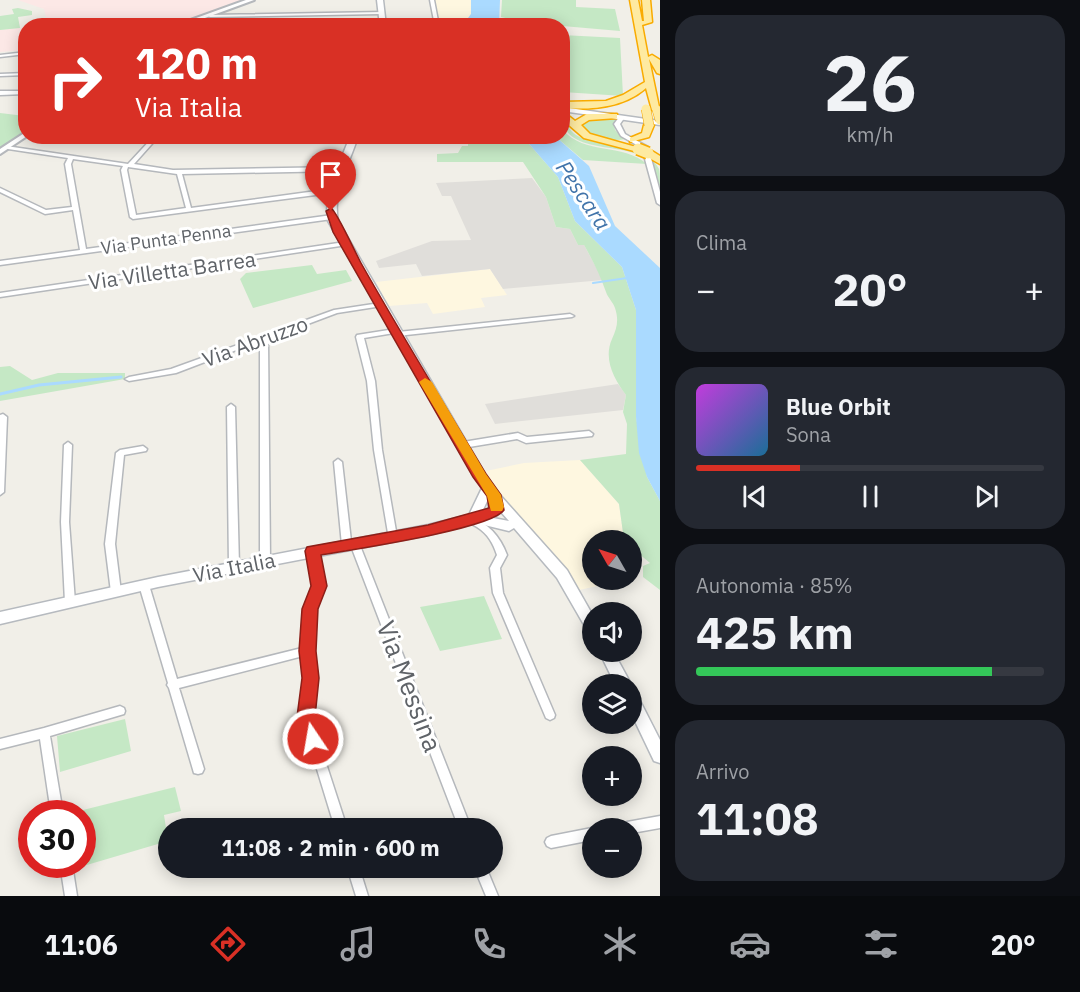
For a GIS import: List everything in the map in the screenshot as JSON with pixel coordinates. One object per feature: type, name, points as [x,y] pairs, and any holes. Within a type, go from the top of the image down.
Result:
[{"type":"highway","points":[[629,0],[633,28],[638,35],[660,91]]},
{"type":"highway","points":[[634,0],[638,35]]},
{"type":"highway","points":[[641,0],[648,60],[659,118]]},
{"type":"highway","points":[[644,24],[648,22],[646,0]]},
{"type":"highway","points":[[637,146],[646,135],[649,125],[640,88],[639,65],[648,60],[657,62],[660,71]]},
{"type":"highway","points":[[570,107],[596,105],[626,98],[640,88]]},
{"type":"highway","points":[[575,125],[587,117],[618,117]]},
{"type":"highway","points":[[570,118],[582,133],[608,142],[637,146],[660,161]]},
{"type":"main road","points":[[380,0],[382,18]]},
{"type":"main road","points":[[570,109],[659,118]]},
{"type":"main road","points":[[570,109],[618,117],[659,118]]},
{"type":"main road","points":[[351,144],[331,191],[332,217],[380,305],[487,488],[509,520]]},
{"type":"main road","points":[[487,488],[496,510],[562,573],[582,608]]},
{"type":"main road","points":[[473,517],[487,488]]},
{"type":"main road","name":"Via Italia","points":[[0,618],[234,566],[392,537],[496,510]]},
{"type":"main road","name":"Via Italia","points":[[473,517],[509,520]]},
{"type":"main road","points":[[642,720],[660,756]]},
{"type":"street","points":[[200,18],[251,0]]},
{"type":"street","points":[[201,18],[257,0]]},
{"type":"street","points":[[432,0],[435,18]]},
{"type":"street","points":[[210,16],[381,13]]},
{"type":"street","points":[[0,56],[18,54]]},
{"type":"street","points":[[0,75],[18,74]]},
{"type":"street","points":[[0,93],[18,92]]},
{"type":"street","points":[[618,117],[617,124],[620,131],[646,151],[660,203]]},
{"type":"street","points":[[0,152],[18,140]]},
{"type":"street","points":[[149,144],[124,169],[133,217],[331,191]]},
{"type":"street","points":[[8,147],[178,172],[341,169]]},
{"type":"street","points":[[71,157],[67,162],[83,250]]},
{"type":"street","points":[[178,172],[189,210]]},
{"type":"street","points":[[0,190],[45,212],[75,208]]},
{"type":"street","name":"Via Punta Penna","points":[[0,263],[332,217]]},
{"type":"street","name":"Via Villetta Barrea","points":[[0,295],[345,244]]},
{"type":"street","name":"Via Abruzzo","points":[[129,379],[173,371],[336,311],[380,305]]},
{"type":"street","points":[[392,537],[379,459],[371,381],[360,337],[570,316]]},
{"type":"street","points":[[264,338],[265,560]]},
{"type":"street","points":[[231,407],[234,566]]},
{"type":"street","points":[[0,492],[3,417]]},
{"type":"street","points":[[463,445],[518,436],[526,440],[589,434]]},
{"type":"street","points":[[68,445],[65,522],[69,602]]},
{"type":"street","points":[[116,592],[110,544],[120,453],[143,449]]},
{"type":"street","name":"Via Messina","points":[[338,462],[351,544],[461,818]]},
{"type":"street","points":[[473,517],[486,527],[500,546],[502,555],[495,568],[498,593],[550,715]]},
{"type":"street","points":[[312,551],[319,586],[310,609],[307,651],[311,678],[306,717],[338,818]]},
{"type":"street","points":[[144,585],[198,769]]},
{"type":"street","points":[[172,684],[307,651]]},
{"type":"street","points":[[0,744],[120,711]]},
{"type":"street","points":[[44,733],[55,800]]},
{"type":"street","points":[[642,825],[660,822]]},
{"type":"street","points":[[551,842],[582,836]]},
{"type":"street","points":[[69,878],[72,896]]},
{"type":"street","points":[[356,878],[362,896]]},
{"type":"street","points":[[485,878],[492,896]]},
{"type":"shaded area","points":[[18,0],[246,0],[193,18],[46,18],[44,9]]},
{"type":"shaded area","points":[[434,0],[471,0],[471,14],[468,18],[436,18]]},
{"type":"shaded area","points":[[18,28],[18,51],[0,52],[0,30]]},
{"type":"shaded area","points":[[532,178],[546,197],[556,227],[570,229],[578,245],[584,245],[603,280],[503,289],[490,269],[422,276],[416,264],[379,268],[376,261],[432,241],[471,240],[451,196],[442,196],[436,183]]},
{"type":"shaded area","points":[[490,269],[507,295],[481,298],[485,307],[433,314],[427,303],[389,306],[376,282]]},
{"type":"shaded area","points":[[618,384],[626,395],[623,410],[495,424],[485,404]]},
{"type":"shaded area","points":[[580,460],[619,504],[623,530],[582,530],[582,589],[579,590],[563,565],[521,522],[481,472],[524,463]]},
{"type":"green space","points":[[502,0],[576,0],[576,7],[615,9],[620,31],[570,27],[570,18],[501,17]]},
{"type":"green space","points":[[12,9],[32,11],[32,15],[18,17],[18,28],[0,30],[0,16],[14,14]]},
{"type":"green space","points":[[570,35],[620,38],[623,96],[570,92]]},
{"type":"green space","points":[[0,113],[18,115],[18,136],[0,148]]},
{"type":"green space","points":[[599,118],[618,120],[614,123],[615,130],[626,139],[601,138],[580,127],[585,121]]},
{"type":"green space","points":[[570,128],[576,135],[585,139],[644,155],[659,169],[660,188],[652,165],[643,157],[574,138],[570,134]]},
{"type":"green space","points":[[570,136],[592,146],[627,153],[647,164],[583,160],[564,144],[570,144]]},
{"type":"green space","points":[[468,144],[529,144],[558,177],[575,221],[622,267],[636,310],[636,417],[647,477],[660,501],[660,590],[643,577],[643,566],[650,563],[642,556],[642,530],[623,530],[619,504],[580,460],[626,454],[627,424],[623,412],[626,395],[614,376],[609,361],[610,346],[617,324],[614,306],[584,245],[578,245],[570,229],[556,227],[546,197],[523,162],[437,162],[437,154],[458,153],[462,146],[468,146]]},
{"type":"green space","points":[[312,265],[317,274],[346,270],[352,281],[253,308],[240,279],[246,273]]},
{"type":"green space","points":[[10,366],[32,380],[58,373],[125,373],[125,379],[0,401],[0,367]]},
{"type":"green space","points":[[484,596],[502,639],[440,651],[420,607]]},
{"type":"green space","points":[[125,719],[131,751],[60,772],[57,736]]},
{"type":"green space","points":[[175,787],[181,811],[164,815],[164,818],[158,818],[158,844],[96,862],[96,807]]},
{"type":"water","points":[[471,0],[500,0],[499,18],[468,18],[471,14]]},
{"type":"water","name":"Pescara","points":[[529,144],[564,144],[589,166],[615,226],[660,268],[660,501],[647,477],[639,453],[636,417],[636,310],[622,267],[575,221],[558,177]]},
{"type":"waterway","points":[[593,283],[627,278]]},
{"type":"waterway","points":[[0,394],[39,385],[121,377]]},
{"type":"slow traffic","points":[[425,382],[480,477],[494,495],[496,507]]},
{"type":"route","points":[[313,739],[306,717],[311,678],[307,651],[310,609],[319,586],[318,571],[312,551],[428,530],[468,518],[488,515],[496,510],[494,495],[480,477],[446,415],[359,270],[338,232],[331,211]]}]
